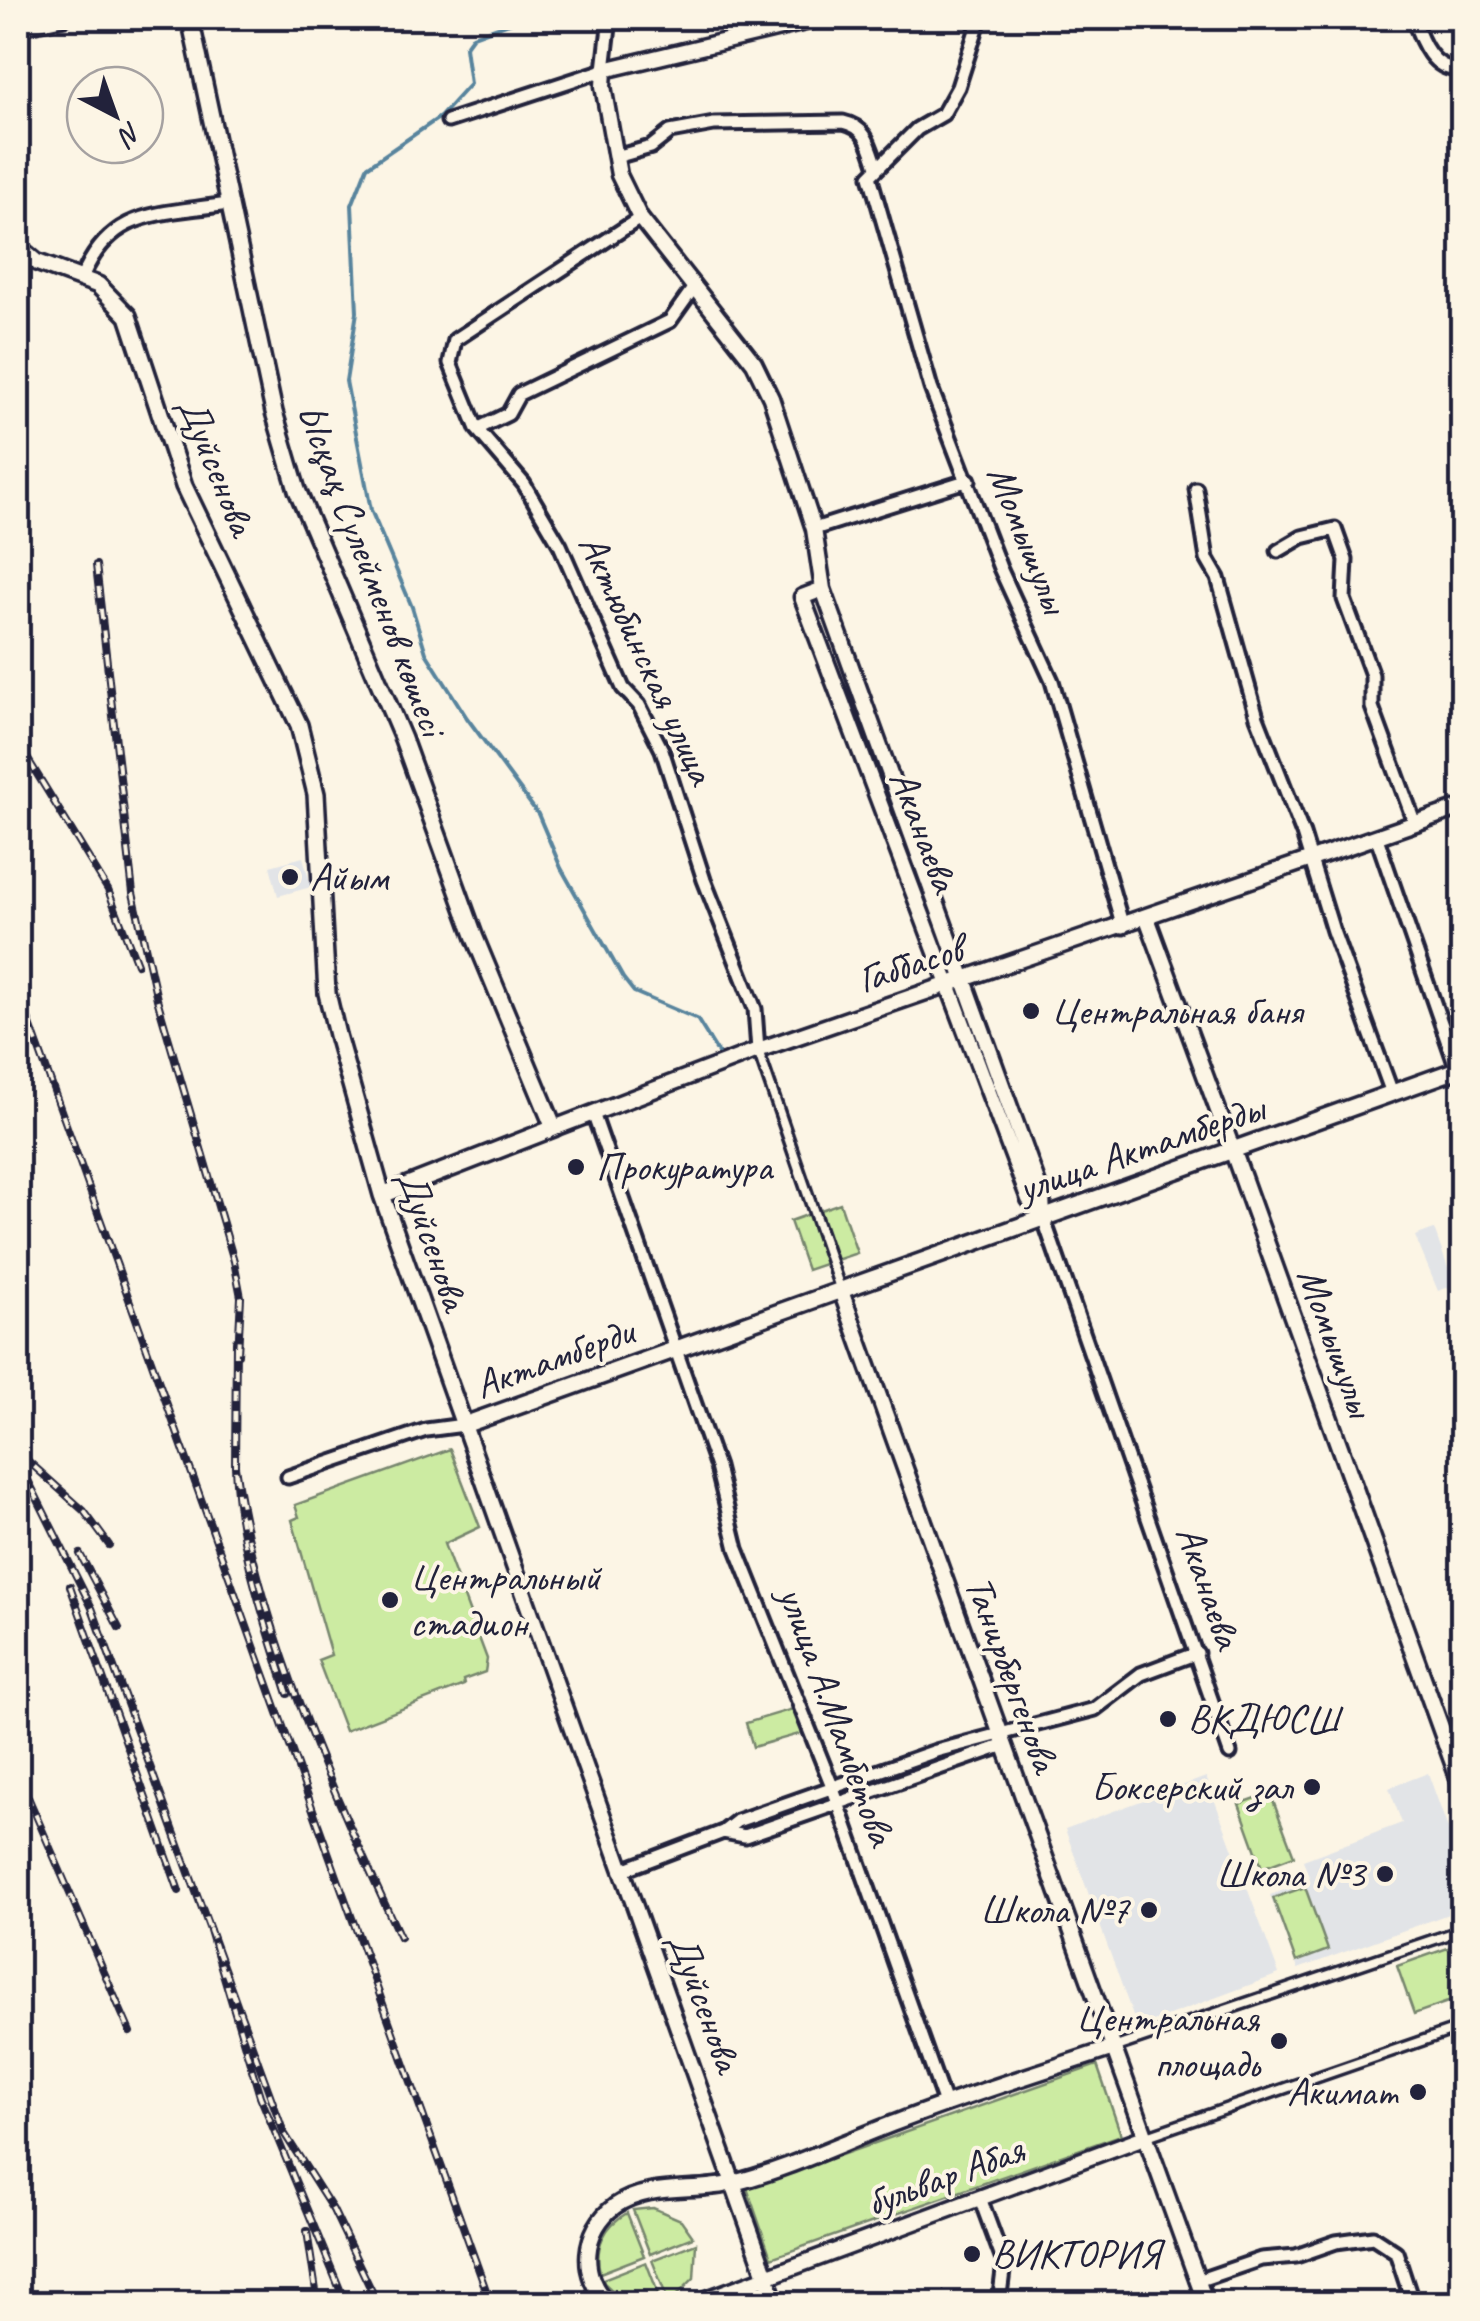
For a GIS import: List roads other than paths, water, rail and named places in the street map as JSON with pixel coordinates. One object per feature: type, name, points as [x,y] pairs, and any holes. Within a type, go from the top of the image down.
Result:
[{"type":"main road","name":"Ысқақ Сүлейменов көшесі","points":[[190,18],[274,412],[298,490],[402,739],[474,938],[554,1128]]},
{"type":"main road","name":"Дуйсенова","points":[[18,247],[36,262],[111,294],[128,316],[184,486],[299,725],[316,794],[327,992],[382,1195],[464,1426]]},
{"type":"main road","name":"улица Актамберды","points":[[841,1291],[1460,1069]]},
{"type":"main road","name":"Габбасов","points":[[382,1195],[554,1128]]},
{"type":"main road","name":"Момышулы","points":[[1233,1151],[1462,1787]]},
{"type":"main road","name":"Актамберди","points":[[464,1426],[841,1291]]},
{"type":"street","points":[[18,28],[65,18]]},
{"type":"street","name":"Аканаева","points":[[610,18],[603,86],[616,157],[640,218],[692,290],[754,363],[771,398],[814,529],[823,589],[1042,1196],[1043,1217],[1230,1754]]},
{"type":"street","points":[[448,121],[604,70],[822,18]]},
{"type":"street","points":[[874,172],[918,129],[943,114],[958,87],[980,18]]},
{"type":"street","points":[[1413,18],[1431,56],[1443,68],[1462,69]]},
{"type":"street","name":"Момышулы","points":[[616,157],[651,147],[670,132],[714,124],[843,122],[857,125],[866,137],[931,388],[1000,568],[1052,681],[1123,927]]},
{"type":"street","points":[[82,280],[104,238],[127,221],[227,204]]},
{"type":"street","name":"Актюбинская улица","points":[[640,218],[455,340],[450,363],[478,428],[524,484],[560,545],[623,688],[638,706],[662,750],[704,880],[754,1009],[758,1050]]},
{"type":"street","points":[[478,428],[508,414],[519,394],[670,321],[692,290]]},
{"type":"street","points":[[814,529],[969,480]]},
{"type":"street","points":[[1196,489],[1207,559],[1218,578],[1257,717],[1392,1094]]},
{"type":"street","points":[[1278,551],[1321,530],[1335,529],[1343,543],[1344,599],[1372,675],[1372,707],[1416,824]]},
{"type":"street","name":"Аканаева","points":[[823,589],[802,597],[1028,1199],[1043,1217]]},
{"type":"street","name":"Габбасов","points":[[554,1128],[758,1050],[1462,807]]},
{"type":"street","points":[[1376,838],[1460,1069]]},
{"type":"street","name":"Момышулы","points":[[1147,918],[1233,1151]]},
{"type":"street","points":[[758,1050],[841,1291]]},
{"type":"street","name":"улица А.Мамбетова","points":[[593,1113],[646,1256],[716,1468],[737,1548],[832,1786],[944,2104]]},
{"type":"street","name":"Танирбергенова","points":[[841,1291],[1206,2304]]},
{"type":"street","name":"Актамберди","points":[[288,1477],[426,1430],[464,1426]]},
{"type":"street","name":"Дуйсенова","points":[[464,1426],[776,2304]]},
{"type":"street","points":[[623,1870],[723,1832],[736,1821],[832,1786],[1000,1740],[1095,1709],[1141,1674],[1197,1653]]},
{"type":"street","points":[[723,1832],[745,1836],[1000,1740]]},
{"type":"street","points":[[1113,2048],[1462,1930]]},
{"type":"street","points":[[1147,2136],[1462,2027]]},
{"type":"street","name":"бульвар Абая","points":[[736,2183],[944,2104],[1113,2048]]},
{"type":"street","name":"бульвар Абая","points":[[766,2277],[1147,2136]]},
{"type":"street","points":[[609,2304],[591,2280],[588,2260],[589,2240],[611,2209],[625,2200],[658,2190],[683,2192],[736,2183]]},
{"type":"street","points":[[980,2198],[1004,2263],[1000,2295],[1004,2304]]},
{"type":"street","points":[[1197,2280],[1261,2259],[1296,2256],[1336,2242],[1373,2237],[1396,2252],[1413,2304]]},
{"type":"street","points":[[693,2304],[766,2277]]},
{"type":"waterway","points":[[523,18],[473,36],[465,47],[470,84],[440,117],[367,167],[352,205],[357,312],[346,381],[371,510],[412,607],[426,653],[467,718],[538,814],[561,868],[623,978],[634,992],[697,1019],[720,1056]]},
{"type":"railway","points":[[96,565],[133,893],[157,999],[234,1261],[241,1297],[238,1354]]},
{"type":"railway","points":[[18,743],[108,890],[137,964]]},
{"type":"railway","points":[[18,991],[491,2304]]},
{"type":"railway","points":[[235,1466],[236,1341]]},
{"type":"railway","points":[[18,1452],[84,1511],[109,1545]]},
{"type":"railway","points":[[288,1694],[247,1553],[235,1466],[246,1526],[279,1647],[324,1766],[400,1937]]},
{"type":"railway","points":[[23,1470],[92,1608],[210,1930]]},
{"type":"railway","points":[[80,1554],[119,1628]]},
{"type":"railway","points":[[70,1586],[179,1891]]},
{"type":"railway","points":[[18,1774],[130,2032]]},
{"type":"railway","points":[[346,2304],[260,2096],[210,1930],[284,2133],[333,2210],[378,2304]]},
{"type":"railway","points":[[307,2231],[318,2304]]},
{"type":"place","name":"Айым","points":[[290,877]]},
{"type":"place","name":"Центральная баня","points":[[1031,1011]]},
{"type":"place","name":"Прокуратура","points":[[576,1167]]},
{"type":"place","name":"Центральный стадион","points":[[390,1600]]},
{"type":"place","name":"ВКДЮСШ","points":[[1168,1719]]},
{"type":"place","name":"Боксерский зал","points":[[1312,1787]]},
{"type":"place","name":"Школа №3","points":[[1385,1874]]},
{"type":"place","name":"Школа №7","points":[[1149,1910]]},
{"type":"place","name":"Центральная площадь","points":[[1279,2041]]},
{"type":"place","name":"Акимат","points":[[1418,2092]]},
{"type":"place","name":"ВИКТОРИЯ","points":[[972,2254]]}]
